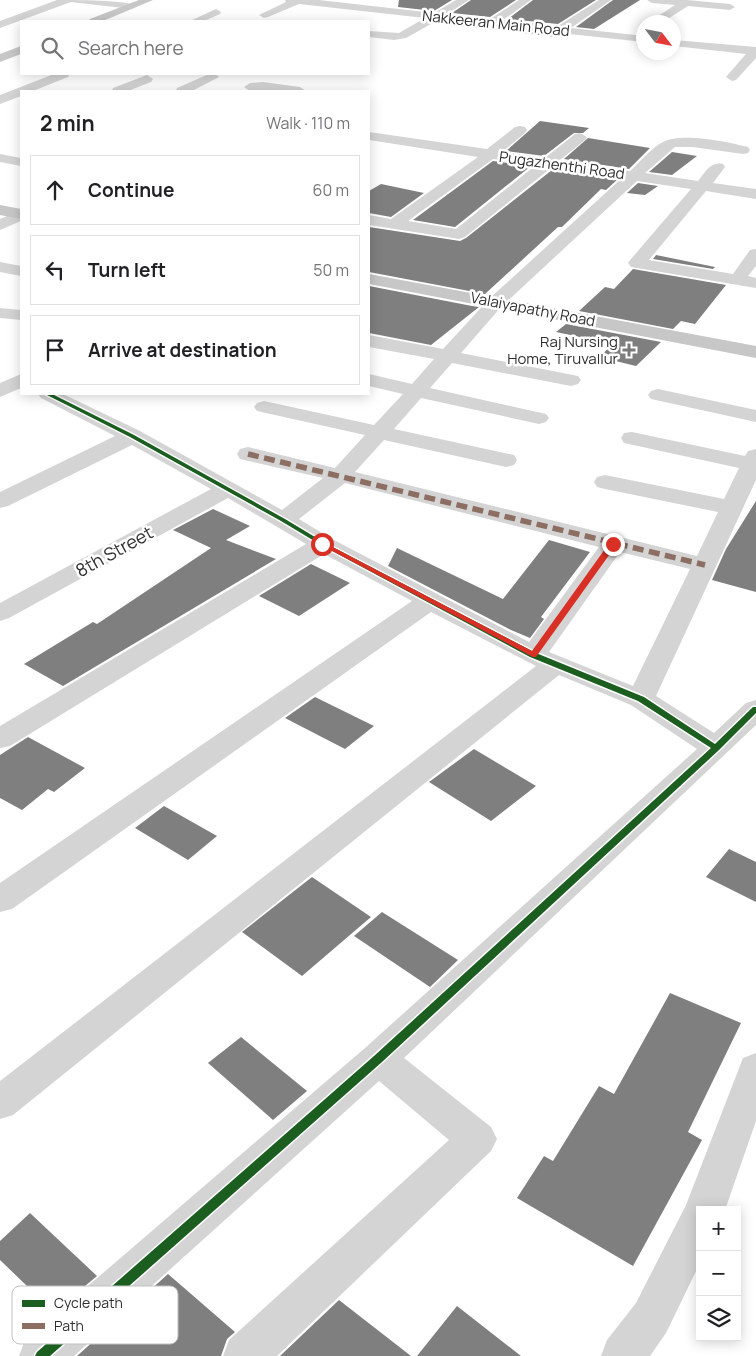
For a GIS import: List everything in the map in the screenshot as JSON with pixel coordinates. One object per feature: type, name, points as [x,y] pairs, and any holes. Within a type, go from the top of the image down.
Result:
[{"type":"main road","points":[[97,20],[148,0]]},
{"type":"main road","points":[[0,58],[20,50]]},
{"type":"main road","points":[[0,210],[20,214]]},
{"type":"main road","name":"Valaiyapathy Road","points":[[370,279],[756,352]]},
{"type":"street","points":[[0,25],[67,0]]},
{"type":"street","points":[[74,0],[132,6]]},
{"type":"street","points":[[264,15],[294,0]]},
{"type":"street","name":"Nakkeeran Main Road","points":[[294,0],[560,30],[636,42]]},
{"type":"street","points":[[361,17],[397,0]]},
{"type":"street","points":[[370,34],[399,37],[464,0]]},
{"type":"street","points":[[491,22],[526,0]]},
{"type":"street","points":[[560,30],[606,0]]},
{"type":"street","points":[[652,0],[730,7],[715,20]]},
{"type":"street","points":[[312,13],[328,3]]},
{"type":"street","points":[[667,15],[686,3]]},
{"type":"street","points":[[197,20],[216,12]]},
{"type":"street","points":[[681,48],[701,32]]},
{"type":"street","points":[[681,44],[756,52]]},
{"type":"street","points":[[732,77],[756,52]]},
{"type":"street","points":[[23,90],[61,75]]},
{"type":"street","points":[[246,89],[272,75]]},
{"type":"street","points":[[184,90],[214,77]]},
{"type":"street","points":[[120,90],[147,79]]},
{"type":"street","points":[[8,84],[48,90]]},
{"type":"street","points":[[246,89],[263,86],[293,90]]},
{"type":"street","points":[[0,100],[20,91]]},
{"type":"street","points":[[394,224],[489,155],[520,130]]},
{"type":"street","name":"Pugazhenthi Road","points":[[370,136],[756,194]]},
{"type":"street","points":[[370,220],[460,234],[549,164],[580,137]]},
{"type":"street","points":[[284,520],[341,475],[496,302],[671,142],[744,149]]},
{"type":"street","points":[[3,158],[20,152]]},
{"type":"street","points":[[3,158],[20,162]]},
{"type":"street","points":[[718,167],[637,263],[756,283]]},
{"type":"street","points":[[0,225],[20,215]]},
{"type":"street","points":[[737,280],[756,254]]},
{"type":"street","points":[[0,267],[20,271]]},
{"type":"street","points":[[0,314],[20,315]]},
{"type":"street","points":[[370,341],[571,380]]},
{"type":"street","points":[[0,370],[20,380]]},
{"type":"street","points":[[370,380],[539,418]]},
{"type":"street","points":[[0,391],[20,381]]},
{"type":"street","points":[[50,395],[132,436],[228,488],[322,544],[545,660],[641,699],[716,748]]},
{"type":"street","points":[[658,395],[756,416]]},
{"type":"street","points":[[264,407],[506,460]]},
{"type":"street","points":[[0,501],[132,436]]},
{"type":"street","points":[[632,438],[754,460],[641,699]]},
{"type":"street","points":[[248,454],[341,475],[613,544],[705,565]]},
{"type":"street","points":[[606,482],[732,508]]},
{"type":"street","name":"8th Street","points":[[0,613],[228,488]]},
{"type":"street","points":[[0,739],[322,544]]},
{"type":"street","points":[[0,1103],[545,660],[613,544]]},
{"type":"street","points":[[0,900],[431,600]]},
{"type":"street","points":[[120,1286],[378,1059],[756,709]]},
{"type":"street","points":[[245,1356],[477,1139],[378,1059]]},
{"type":"street","points":[[705,1206],[756,1069]]},
{"type":"street","points":[[624,1356],[651,1318],[696,1226]]},
{"type":"street","points":[[41,1356],[55,1344]]},
{"type":"building","points":[[399,0],[452,0],[434,11],[398,7]]},
{"type":"building","points":[[471,0],[516,0],[490,17],[452,13]]},
{"type":"building","points":[[533,0],[596,0],[558,24],[508,19]]},
{"type":"building","points":[[613,0],[640,0],[594,29],[576,27]]},
{"type":"building","points":[[436,23],[561,35],[557,37]]},
{"type":"building","points":[[540,121],[589,128],[583,133],[574,133],[544,156],[506,151]]},
{"type":"building","points":[[588,138],[650,148],[629,169],[564,159]]},
{"type":"building","points":[[672,152],[697,156],[672,175],[649,172]]},
{"type":"building","points":[[493,161],[531,166],[455,227],[413,220]]},
{"type":"building","points":[[552,170],[618,179],[606,190],[601,189],[562,227],[558,227],[485,294],[370,272],[370,227],[460,241]]},
{"type":"building","points":[[638,183],[658,186],[645,195],[627,193]]},
{"type":"building","points":[[381,184],[424,193],[391,217],[370,213],[370,190]]},
{"type":"building","points":[[656,255],[715,267],[713,269],[653,259]]},
{"type":"building","points":[[633,269],[726,285],[695,324],[681,321],[673,329],[579,311],[605,287],[614,289]]},
{"type":"building","points":[[370,286],[479,307],[431,345],[370,333]]},
{"type":"building","points":[[566,324],[661,342],[636,366],[599,357],[613,344],[556,332]]},
{"type":"building","points":[[756,501],[756,592],[712,580],[726,549]]},
{"type":"building","points":[[213,509],[250,526],[226,540],[276,559],[63,686],[24,664],[93,622],[97,624],[211,548],[173,530]]},
{"type":"building","points":[[549,540],[590,552],[541,617],[544,619],[530,638],[388,566],[397,548],[503,599]]},
{"type":"building","points":[[311,564],[350,583],[299,616],[259,596]]},
{"type":"building","points":[[315,697],[374,726],[345,749],[285,718]]},
{"type":"building","points":[[28,737],[85,768],[54,792],[48,789],[22,810],[0,798],[0,755]]},
{"type":"building","points":[[474,749],[536,786],[491,821],[429,782]]},
{"type":"building","points":[[164,806],[217,836],[188,860],[135,828]]},
{"type":"building","points":[[729,849],[756,862],[756,902],[706,877]]},
{"type":"building","points":[[312,877],[371,917],[302,976],[242,932]]},
{"type":"building","points":[[382,912],[458,960],[430,987],[354,936]]},
{"type":"building","points":[[670,993],[741,1023],[688,1132],[702,1140],[633,1266],[517,1198],[544,1156],[553,1161],[599,1086],[614,1094]]},
{"type":"building","points":[[241,1037],[307,1091],[273,1120],[208,1063]]},
{"type":"building","points":[[30,1213],[97,1276],[85,1286],[27,1286],[0,1260],[0,1241]]},
{"type":"building","points":[[168,1274],[235,1332],[227,1339],[221,1356],[77,1356],[90,1344],[178,1344],[178,1286],[155,1286]]},
{"type":"building","points":[[339,1300],[411,1356],[280,1356]]},
{"type":"building","points":[[457,1306],[521,1356],[417,1356]]},
{"type":"marked path","points":[[248,454],[705,565]]},
{"type":"marked path","points":[[533,655],[613,544]]},
{"type":"cycle path","points":[[50,395],[132,436],[323,544],[533,655],[641,699],[716,748],[756,709]]},
{"type":"cycle path","points":[[120,1286],[378,1059],[716,748]]},
{"type":"cycle path","points":[[41,1356],[55,1344]]},
{"type":"place","name":"Raj Nursing Home, Tiruvallur","points":[[629,350]]},
{"type":"route","points":[[322,544],[533,655],[613,544]]}]
